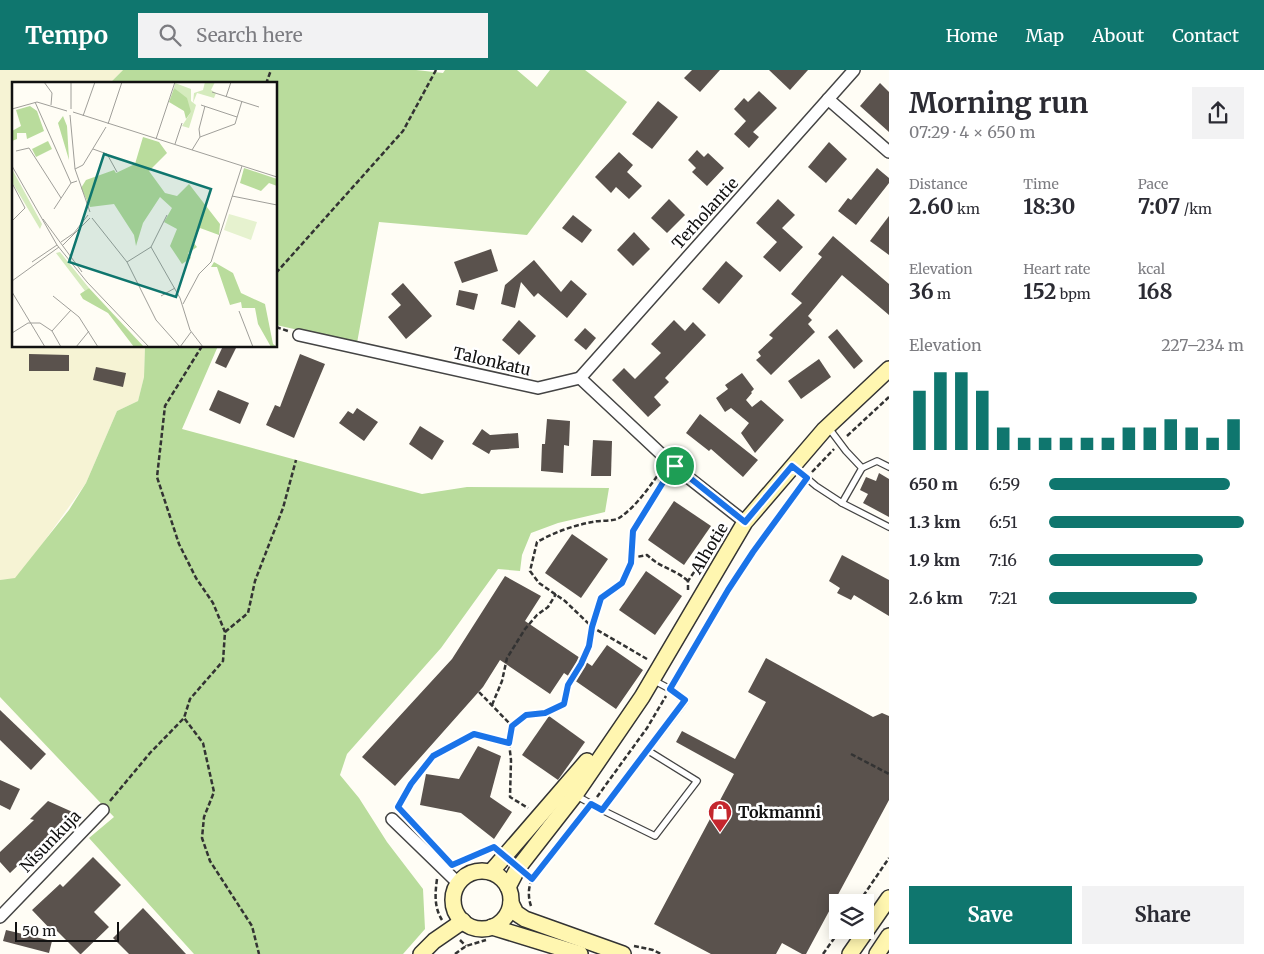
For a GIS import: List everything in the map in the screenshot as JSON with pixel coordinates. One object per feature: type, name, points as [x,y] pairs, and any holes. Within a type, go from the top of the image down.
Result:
[{"type":"street","name":"Terholantie","points":[[580,378],[854,70]]},
{"type":"street","points":[[828,99],[889,152]]},
{"type":"street","name":"Talonkatu","points":[[299,335],[538,388],[580,378]]},
{"type":"street","name":"Alhotie","points":[[508,887],[518,868],[569,792],[642,697],[745,522],[828,426],[889,369]]},
{"type":"street","points":[[580,378],[670,466],[745,522]]},
{"type":"street","name":"Alhotie","points":[[491,872],[569,792]]},
{"type":"street","name":"Nisunkuja","points":[[0,917],[102,810]]},
{"type":"street","points":[[392,819],[458,883]]},
{"type":"street","points":[[580,954],[492,927],[476,928],[463,921],[455,910],[453,903],[454,891],[458,883],[465,876],[473,872],[491,872],[501,878],[508,887],[511,903],[516,913],[525,919],[623,954]]},
{"type":"street","points":[[850,954],[889,898]]},
{"type":"street","points":[[492,927],[500,922],[508,913],[511,903]]},
{"type":"street","points":[[421,954],[434,941],[463,921]]},
{"type":"street","points":[[877,954],[889,936]]},
{"type":"lane","points":[[828,426],[862,468]]},
{"type":"lane","points":[[842,503],[862,468],[877,461],[889,467]]},
{"type":"lane","points":[[792,466],[816,486],[842,503],[889,527]]},
{"type":"lane","points":[[602,810],[685,700],[652,679]]},
{"type":"lane","points":[[569,792],[655,836],[697,781],[647,750]]},
{"type":"path","points":[[267,82],[271,70]]},
{"type":"path","points":[[278,271],[403,131],[436,70]]},
{"type":"path","points":[[102,810],[150,753],[184,718],[190,699],[223,661],[225,632],[213,603],[196,578],[179,544],[157,476],[165,406],[201,348]]},
{"type":"path","points":[[532,909],[529,900],[529,886],[532,879],[647,728],[728,590],[753,552],[807,478],[840,443],[889,397]]},
{"type":"path","points":[[225,632],[248,613],[255,581],[283,508],[296,460]]},
{"type":"path","points":[[531,809],[510,797],[511,760],[509,743],[512,726],[526,715],[545,713],[564,704],[568,685],[589,646],[592,627],[601,598],[622,583],[631,563],[633,531],[670,471],[670,466]]},
{"type":"path","points":[[647,659],[592,627],[566,601],[539,583],[530,571],[537,542],[555,532],[574,526],[594,521],[617,519],[630,509],[670,466]]},
{"type":"path","points":[[632,558],[647,555],[665,569],[677,571],[688,581]]},
{"type":"path","points":[[492,705],[502,681],[508,658],[525,629],[537,615],[548,607],[556,594]]},
{"type":"path","points":[[479,692],[512,726]]},
{"type":"path","points":[[184,718],[203,743],[214,792],[204,817],[202,838],[210,861],[252,926],[259,954]]},
{"type":"path","points":[[405,814],[398,807],[411,784],[433,756],[474,734],[509,743]]},
{"type":"path","points":[[851,754],[889,774]]},
{"type":"path","points":[[466,946],[450,930],[438,914],[435,902],[438,879],[444,869],[494,847],[504,857]]},
{"type":"path","points":[[864,894],[889,858]]},
{"type":"path","points":[[518,868],[532,879]]},
{"type":"path","points":[[823,954],[834,939]]},
{"type":"shaded area","points":[[0,70],[123,70],[111,82],[12,82],[12,348],[145,348],[144,377],[138,401],[117,411],[86,483],[38,550],[15,579],[0,580]]},
{"type":"green space","points":[[123,70],[416,70],[443,73],[445,70],[517,70],[537,87],[550,70],[585,70],[627,102],[527,235],[379,222],[357,343],[278,325],[278,82],[111,82]]},
{"type":"green space","points":[[145,348],[217,348],[182,429],[422,494],[467,487],[609,488],[605,512],[558,523],[531,533],[522,555],[520,571],[498,569],[441,648],[347,754],[340,775],[359,798],[387,842],[423,889],[425,929],[403,954],[194,954],[89,838],[114,817],[0,697],[0,580],[15,578],[69,510],[86,483],[117,411],[138,401],[144,377]]},
{"type":"building","points":[[692,70],[720,70],[700,92],[684,78]]},
{"type":"building","points":[[769,70],[808,70],[790,90]]},
{"type":"building","points":[[880,83],[889,92],[889,132],[860,106]]},
{"type":"building","points":[[759,91],[777,108],[753,132],[759,137],[749,148],[734,134],[746,121],[734,109],[744,98],[748,102]]},
{"type":"building","points":[[658,101],[678,117],[652,149],[632,134]]},
{"type":"building","points":[[829,142],[847,159],[826,183],[808,167]]},
{"type":"building","points":[[697,150],[704,157],[708,153],[724,168],[707,186],[692,172],[696,168],[688,160]]},
{"type":"building","points":[[619,152],[633,165],[627,172],[642,186],[629,199],[616,187],[611,193],[595,177]]},
{"type":"building","points":[[877,168],[889,178],[889,183],[856,225],[838,211],[848,198],[851,200]]},
{"type":"building","points":[[669,199],[685,215],[667,233],[651,218]]},
{"type":"building","points":[[778,199],[795,215],[782,228],[803,247],[780,272],[763,257],[777,242],[756,223]]},
{"type":"building","points":[[573,215],[592,230],[582,243],[562,228]]},
{"type":"building","points":[[889,216],[889,255],[870,241]]},
{"type":"building","points":[[634,232],[650,249],[633,266],[617,250]]},
{"type":"building","points":[[833,236],[889,284],[889,315],[842,275],[808,316],[812,320],[808,324],[815,332],[771,375],[756,360],[761,356],[758,352],[773,338],[769,335],[802,303],[791,294],[822,257],[818,254]]},
{"type":"building","points":[[491,249],[498,271],[462,283],[454,262]]},
{"type":"building","points":[[534,260],[561,292],[571,280],[587,294],[567,318],[538,293],[534,297],[521,282],[515,308],[501,304],[505,285]]},
{"type":"building","points":[[726,261],[743,276],[719,304],[702,289]]},
{"type":"building","points":[[403,283],[432,316],[406,339],[388,317],[401,305],[391,294]]},
{"type":"building","points":[[459,290],[478,294],[474,310],[456,305]]},
{"type":"building","points":[[519,320],[536,336],[519,355],[502,340]]},
{"type":"building","points":[[674,320],[685,331],[693,322],[706,335],[665,378],[669,382],[654,397],[661,405],[648,417],[612,380],[624,368],[635,379],[661,353],[651,344]]},
{"type":"building","points":[[585,328],[596,338],[586,350],[574,340]]},
{"type":"building","points":[[837,329],[863,361],[854,369],[828,337]]},
{"type":"building","points":[[222,348],[236,348],[226,368],[215,363]]},
{"type":"building","points":[[29,354],[69,355],[69,371],[29,371]]},
{"type":"building","points":[[300,354],[325,364],[294,438],[266,425],[275,405],[280,407]]},
{"type":"building","points":[[819,359],[831,377],[801,399],[788,381]]},
{"type":"building","points":[[96,367],[126,373],[123,387],[93,380]]},
{"type":"building","points":[[742,373],[754,389],[746,400],[752,407],[761,400],[784,420],[755,453],[741,433],[749,423],[731,408],[725,412],[716,398],[728,389],[725,385]]},
{"type":"building","points":[[218,390],[249,403],[240,424],[209,410]]},
{"type":"building","points":[[357,408],[378,422],[364,441],[339,423],[348,411],[353,414]]},
{"type":"building","points":[[700,414],[758,460],[743,477],[711,449],[709,451],[686,433]]},
{"type":"building","points":[[547,419],[570,421],[569,446],[564,445],[563,473],[541,471],[542,444],[545,444]]},
{"type":"building","points":[[420,426],[444,441],[432,460],[409,444]]},
{"type":"building","points":[[482,429],[490,435],[518,433],[519,448],[491,450],[489,454],[472,444]]},
{"type":"building","points":[[593,440],[612,441],[611,476],[591,476]]},
{"type":"building","points":[[879,473],[889,479],[889,517],[863,503],[868,494],[860,490],[866,477],[876,481]]},
{"type":"building","points":[[674,501],[711,526],[684,565],[648,540]]},
{"type":"building","points":[[572,534],[608,559],[581,598],[545,573]]},
{"type":"building","points":[[842,555],[889,580],[889,616],[854,595],[851,600],[837,593],[840,588],[829,581]]},
{"type":"building","points":[[646,571],[682,596],[655,635],[619,610]]},
{"type":"building","points":[[505,576],[541,596],[525,621],[592,666],[607,645],[643,670],[616,709],[564,673],[550,694],[500,660],[483,687],[395,786],[362,757],[452,659]]},
{"type":"building","points":[[766,658],[873,717],[882,713],[889,716],[889,800],[838,894],[829,894],[829,911],[806,954],[802,954],[782,943],[776,954],[711,954],[654,924],[734,774],[676,742],[682,731],[735,759],[766,702],[748,692]]},
{"type":"building","points":[[0,710],[46,754],[31,770],[0,740]]},
{"type":"building","points":[[549,716],[585,742],[558,780],[522,755]]},
{"type":"building","points":[[478,746],[501,756],[490,797],[512,812],[494,839],[461,813],[420,805],[426,774],[459,779]]},
{"type":"building","points":[[0,780],[20,789],[10,810],[0,805]]},
{"type":"building","points":[[48,801],[77,814],[52,838],[50,835],[10,873],[0,862],[0,852],[34,820],[30,819]]},
{"type":"building","points":[[93,857],[121,885],[94,912],[109,927],[80,954],[55,929],[54,933],[32,910],[60,884],[63,887]]},
{"type":"building","points":[[143,908],[186,954],[129,954],[113,938]]},
{"type":"building","points":[[6,930],[52,941],[49,953],[3,941]]},
{"type":"place","name":"Tokmanni","points":[[720,833]]},
{"type":"route","points":[[675,466],[745,522],[792,466],[807,478],[728,590],[670,689],[685,700],[602,810],[591,804],[532,879],[494,847],[452,865],[398,807],[411,784],[433,756],[474,734],[509,743],[512,726],[526,715],[545,713],[564,704],[568,685],[589,646],[592,627],[601,598],[622,583],[631,563],[633,531],[675,466]]}]
